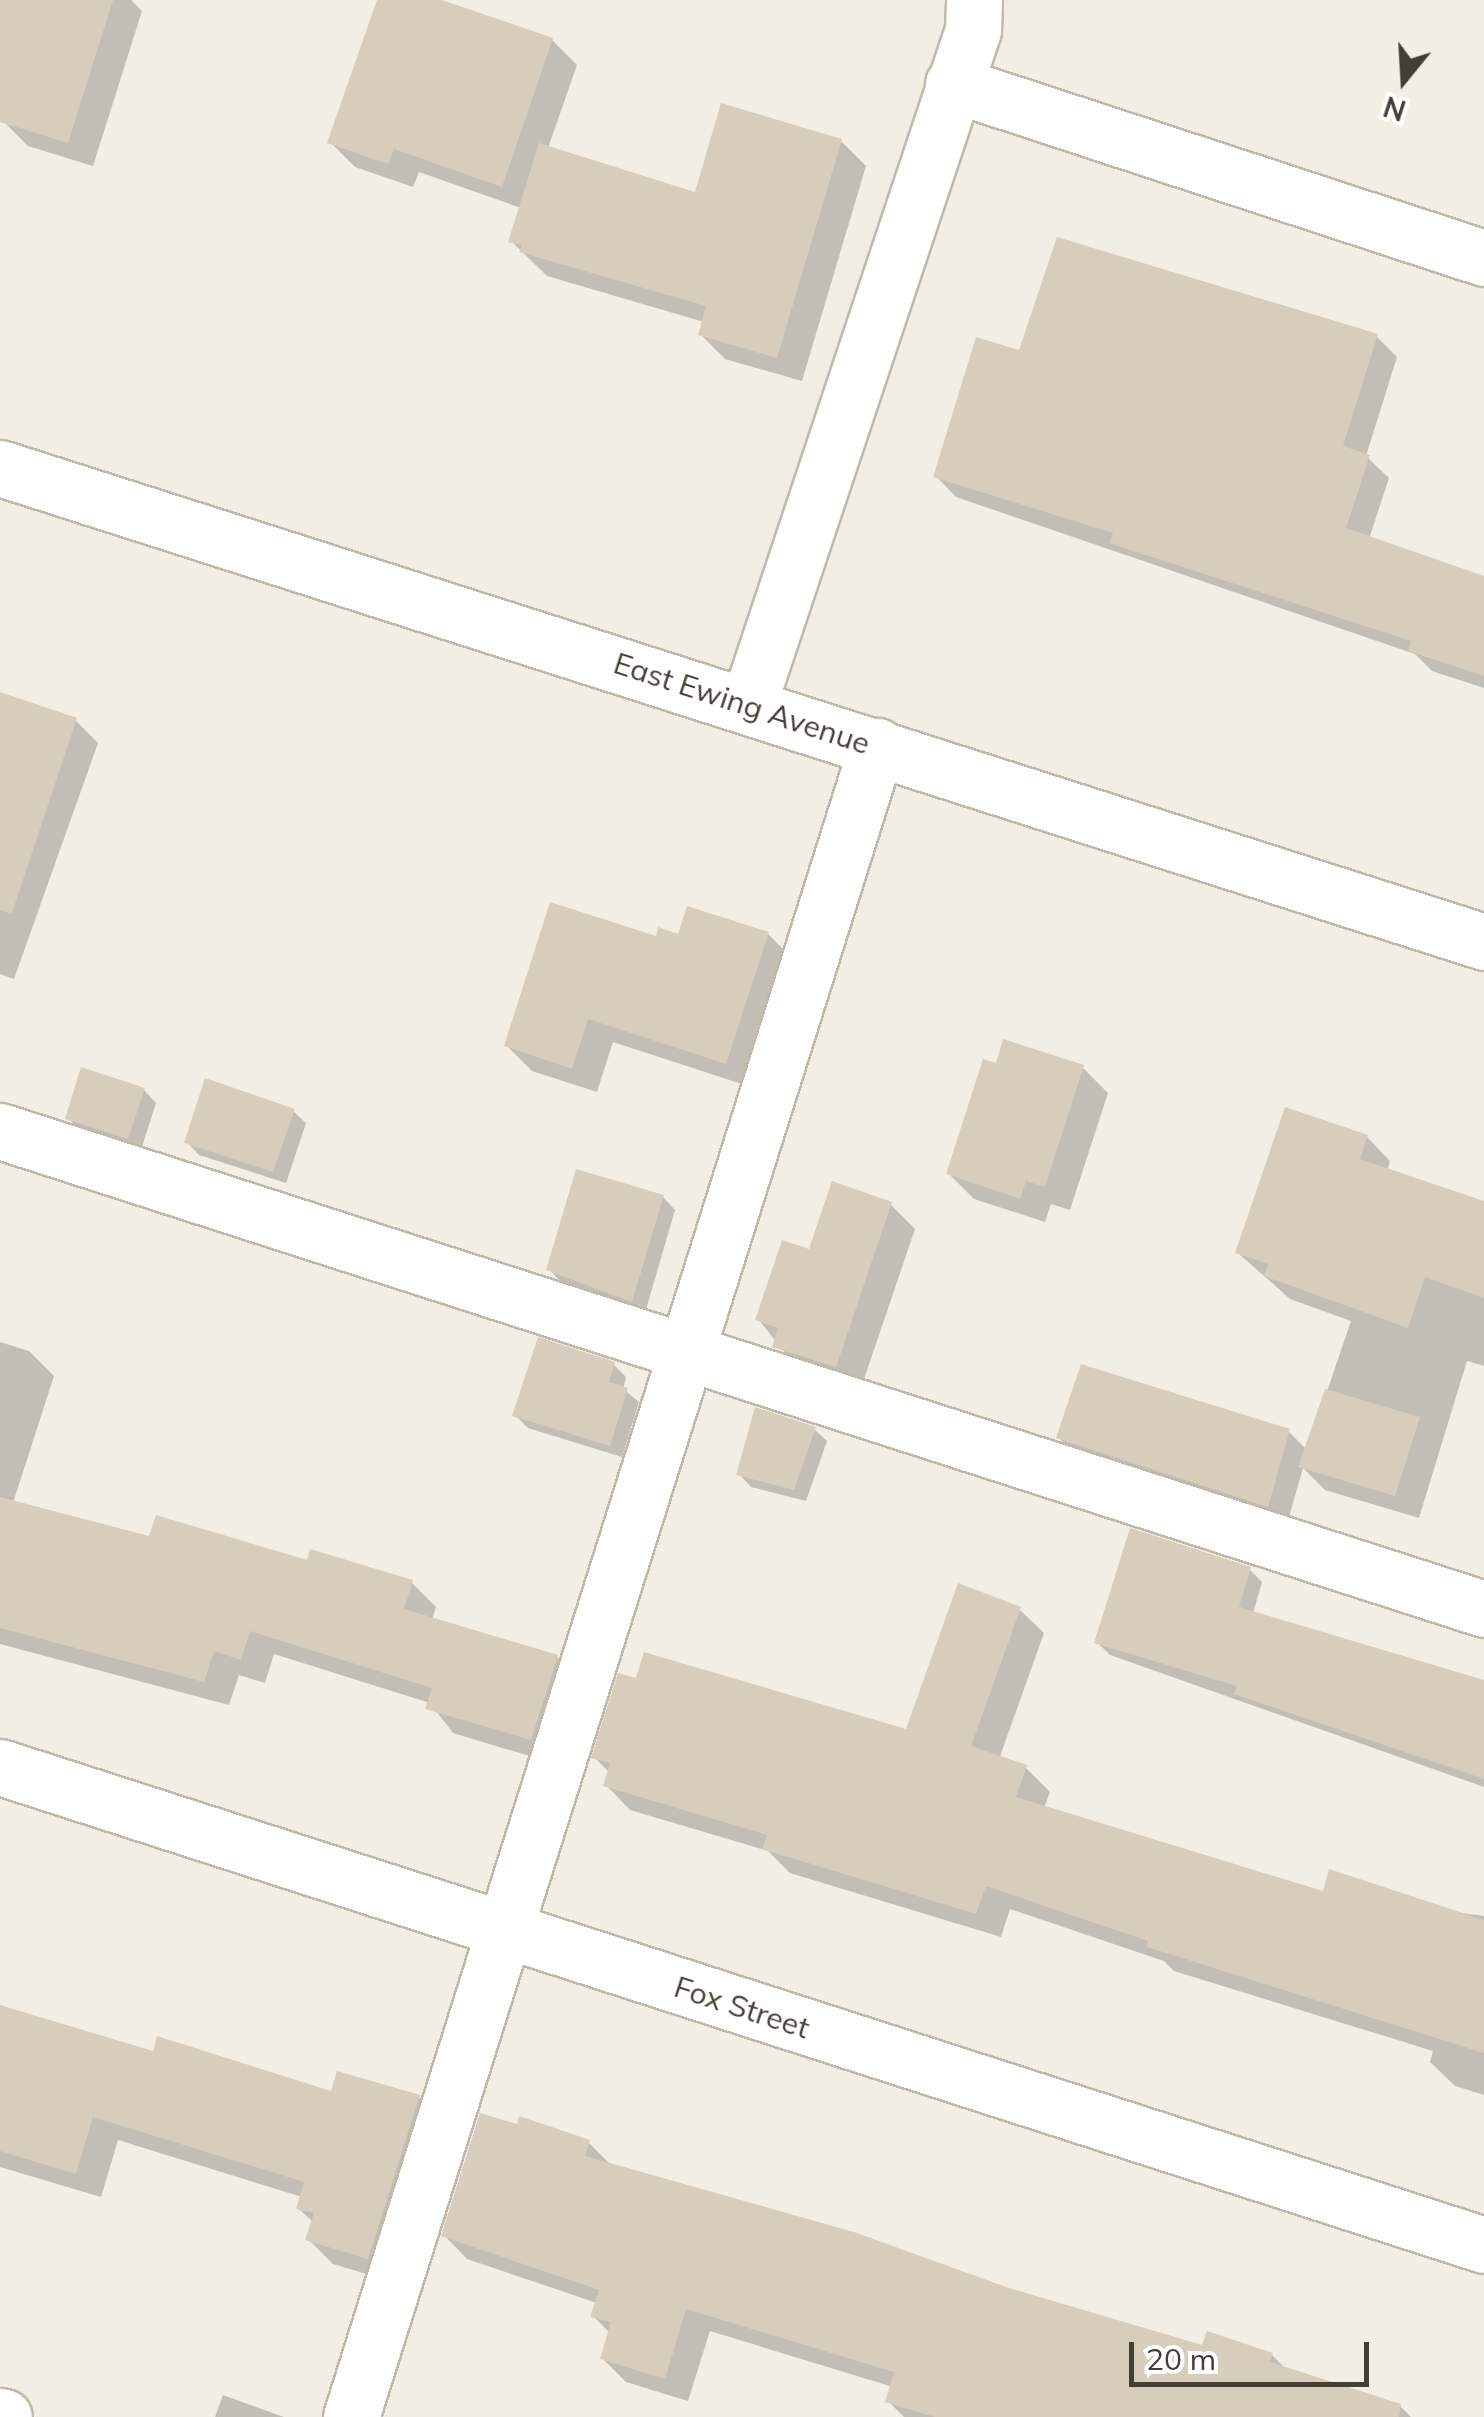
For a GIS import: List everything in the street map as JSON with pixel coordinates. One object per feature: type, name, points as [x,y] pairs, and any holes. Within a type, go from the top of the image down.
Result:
[{"type":"street","points":[[748,706],[973,30],[974,0]]},
{"type":"street","points":[[953,84],[1484,258]]},
{"type":"street","name":"East Ewing Avenue","points":[[0,468],[1484,942]]},
{"type":"street","points":[[351,2417],[877,746]]},
{"type":"street","points":[[0,1131],[685,1356],[1484,1610]]},
{"type":"street","name":"Fox Street","points":[[0,1767],[1484,2245]]},
{"type":"building","points":[[0,0],[113,0],[68,143],[0,122]]},
{"type":"building","points":[[377,0],[442,0],[553,38],[502,187],[394,149],[388,164],[327,143]]},
{"type":"building","points":[[721,103],[842,139],[777,358],[698,335],[706,306],[519,252],[522,245],[508,242],[539,143],[695,192]]},
{"type":"building","points":[[1057,237],[1378,334],[1343,446],[1370,455],[1346,528],[1484,576],[1484,676],[1408,651],[1411,641],[1109,543],[1113,533],[933,477],[976,337],[1019,350]]},
{"type":"building","points":[[0,692],[77,718],[12,913],[0,911]]},
{"type":"building","points":[[550,902],[656,936],[658,927],[678,934],[687,906],[769,932],[726,1064],[588,1019],[572,1069],[504,1046]]},
{"type":"building","points":[[1003,1039],[1084,1065],[1045,1187],[1026,1181],[1020,1199],[946,1174],[983,1059],[996,1063]]},
{"type":"building","points":[[81,1067],[145,1088],[128,1139],[65,1119]]},
{"type":"building","points":[[205,1078],[295,1109],[273,1172],[184,1143]]},
{"type":"building","points":[[1285,1107],[1368,1135],[1360,1159],[1484,1201],[1484,1298],[1425,1277],[1408,1328],[1264,1276],[1268,1264],[1235,1253]]},
{"type":"building","points":[[576,1169],[664,1195],[632,1302],[546,1270]]},
{"type":"building","points":[[832,1181],[892,1202],[836,1367],[772,1347],[778,1328],[755,1320],[782,1240],[809,1249]]},
{"type":"building","points":[[538,1337],[615,1362],[609,1382],[628,1388],[610,1446],[512,1416]]},
{"type":"building","points":[[1081,1364],[1290,1429],[1268,1507],[1056,1438]]},
{"type":"building","points":[[1325,1389],[1420,1417],[1395,1496],[1298,1467]]},
{"type":"building","points":[[755,1407],[816,1427],[794,1490],[736,1475]]},
{"type":"building","points":[[0,1497],[149,1536],[156,1515],[307,1560],[310,1549],[413,1580],[404,1609],[558,1655],[531,1740],[425,1709],[432,1688],[250,1631],[241,1660],[214,1651],[204,1682],[0,1628]]},
{"type":"building","points":[[1130,1528],[1251,1567],[1239,1607],[1484,1680],[1484,1779],[1234,1694],[1237,1686],[1094,1643]]},
{"type":"building","points":[[958,1583],[1021,1607],[971,1746],[1027,1765],[1016,1797],[1323,1891],[1329,1869],[1484,1920],[1484,2053],[1147,1947],[1148,1941],[986,1886],[976,1914],[762,1849],[767,1835],[603,1786],[610,1763],[591,1758],[618,1673],[636,1678],[644,1652],[906,1729]]},
{"type":"building","points":[[0,2005],[153,2051],[157,2036],[331,2091],[337,2071],[420,2095],[368,2259],[305,2240],[314,2213],[296,2209],[304,2182],[93,2117],[76,2174],[0,2151]]},
{"type":"building","points":[[480,2113],[517,2124],[519,2116],[590,2140],[585,2156],[854,2232],[1009,2288],[1202,2345],[1207,2331],[1273,2353],[1270,2362],[1401,2404],[1399,2417],[935,2417],[885,2402],[894,2372],[686,2309],[665,2379],[600,2359],[611,2322],[590,2317],[599,2290],[441,2236]]}]
